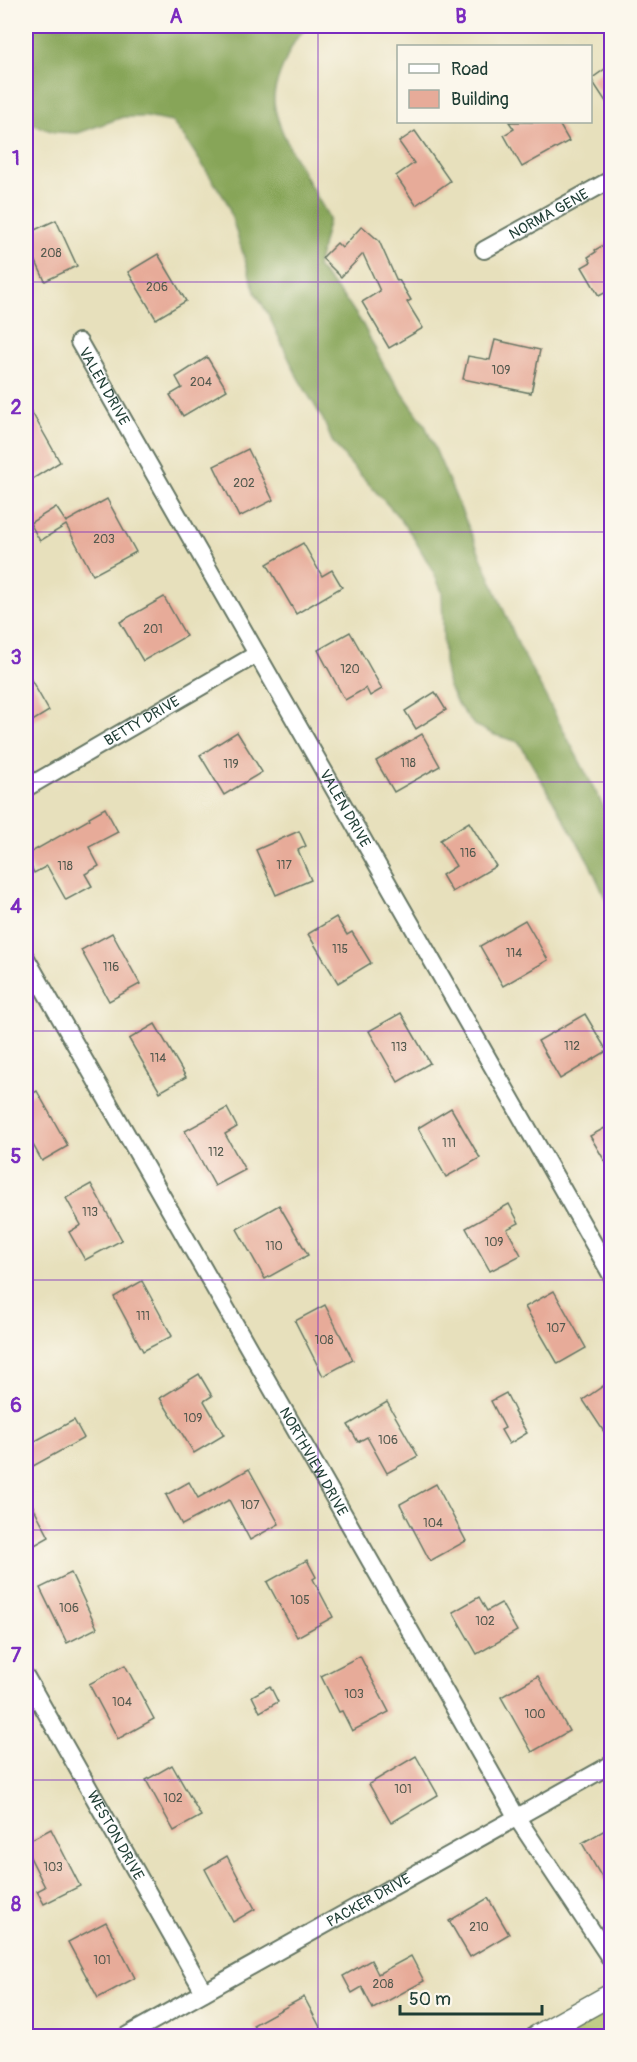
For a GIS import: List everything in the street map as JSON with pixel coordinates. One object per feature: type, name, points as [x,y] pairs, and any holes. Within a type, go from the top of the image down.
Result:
[{"type":"street","name":"NORMA GENE","points":[[484,250],[612,178]]},
{"type":"street","name":"VALEN DRIVE","points":[[79,342],[612,1276]]},
{"type":"street","name":"BETTY DRIVE","points":[[26,788],[257,654]]},
{"type":"street","name":"NORTHVIEW DRIVE","points":[[26,958],[517,1818],[612,1961]]},
{"type":"street","name":"WESTON DRIVE","points":[[26,1677],[204,1992]]},
{"type":"street","name":"PACKER DRIVE","points":[[126,2037],[612,1764]]},
{"type":"street","points":[[537,2037],[612,1994]]},
{"type":"green space","points":[[26,26],[311,26],[302,32],[292,46],[277,81],[274,101],[276,114],[288,144],[329,218],[317,267],[349,304],[363,325],[385,368],[425,425],[519,646],[611,821],[611,911],[589,862],[519,742],[495,735],[474,725],[458,705],[448,685],[444,662],[442,592],[433,571],[412,535],[397,515],[332,441],[323,419],[298,378],[255,292],[227,202],[187,141],[172,122],[146,117],[123,117],[78,133],[54,132],[26,122]]},
{"type":"green space","points":[[611,2007],[611,2036],[561,2036]]},
{"type":"building","points":[[612,64],[612,111],[592,81]]},
{"type":"building","points":[[510,123],[559,123],[569,141],[522,167],[504,135],[514,129]]},
{"type":"building","points":[[415,131],[450,181],[416,205],[396,176],[414,163],[399,142]]},
{"type":"building","points":[[56,220],[77,266],[45,281],[26,240],[26,234]]},
{"type":"building","points":[[362,226],[379,241],[397,281],[399,280],[411,300],[407,302],[423,328],[389,348],[362,302],[380,291],[363,254],[341,277],[322,258],[337,243],[342,248]]},
{"type":"building","points":[[612,240],[612,289],[599,296],[582,267],[591,262],[588,257],[596,252],[595,250]]},
{"type":"building","points":[[158,254],[186,301],[156,319],[128,272]]},
{"type":"building","points":[[495,340],[540,350],[531,393],[463,379],[468,356],[490,360]]},
{"type":"building","points":[[207,357],[227,390],[183,416],[170,395],[182,388],[176,377]]},
{"type":"building","points":[[26,402],[60,462],[26,483]]},
{"type":"building","points":[[248,449],[273,500],[239,517],[214,466]]},
{"type":"building","points":[[107,499],[136,552],[93,575],[66,525],[40,541],[30,523],[56,507],[66,522]]},
{"type":"building","points":[[303,543],[322,576],[332,570],[342,587],[296,614],[267,564]]},
{"type":"building","points":[[164,597],[186,636],[143,661],[120,622]]},
{"type":"building","points":[[350,632],[382,689],[370,696],[366,688],[345,700],[318,650]]},
{"type":"building","points":[[26,671],[49,711],[26,725]]},
{"type":"building","points":[[435,692],[446,710],[416,729],[405,711]]},
{"type":"building","points":[[237,732],[262,772],[224,795],[200,755]]},
{"type":"building","points":[[422,734],[440,766],[394,792],[376,761]]},
{"type":"building","points":[[105,808],[118,832],[89,847],[99,866],[85,874],[92,886],[66,900],[47,866],[34,873],[26,855]]},
{"type":"building","points":[[469,822],[496,866],[452,892],[442,875],[456,866],[440,840]]},
{"type":"building","points":[[299,831],[306,846],[298,850],[311,880],[276,895],[256,850]]},
{"type":"building","points":[[336,917],[347,935],[352,932],[371,963],[338,983],[308,934]]},
{"type":"building","points":[[525,920],[548,960],[503,986],[480,946]]},
{"type":"building","points":[[112,933],[140,984],[109,1001],[81,950]]},
{"type":"building","points":[[401,1013],[430,1063],[398,1082],[369,1031]]},
{"type":"building","points":[[585,1014],[607,1051],[560,1079],[538,1041]]},
{"type":"building","points":[[155,1024],[186,1077],[160,1092],[129,1039]]},
{"type":"building","points":[[37,1091],[68,1146],[42,1161],[26,1132],[26,1097]]},
{"type":"building","points":[[227,1108],[237,1127],[225,1134],[245,1170],[215,1186],[185,1131]]},
{"type":"building","points":[[451,1108],[480,1158],[446,1177],[418,1128]]},
{"type":"building","points":[[612,1124],[612,1173],[590,1136]]},
{"type":"building","points":[[91,1184],[122,1240],[85,1260],[69,1232],[81,1225],[66,1198]]},
{"type":"building","points":[[509,1204],[519,1223],[507,1229],[521,1255],[490,1271],[466,1228]]},
{"type":"building","points":[[279,1205],[308,1255],[265,1279],[237,1229]]},
{"type":"building","points":[[142,1281],[172,1336],[143,1351],[114,1297]]},
{"type":"building","points":[[554,1291],[586,1348],[558,1364],[525,1307]]},
{"type":"building","points":[[325,1305],[353,1360],[323,1376],[295,1321]]},
{"type":"building","points":[[199,1374],[212,1396],[204,1401],[224,1435],[194,1453],[160,1398]]},
{"type":"building","points":[[606,1384],[612,1392],[612,1444],[583,1400]]},
{"type":"building","points":[[506,1393],[527,1433],[509,1444],[501,1430],[505,1428],[491,1401]]},
{"type":"building","points":[[387,1402],[418,1456],[387,1473],[367,1437],[358,1442],[348,1425]]},
{"type":"building","points":[[74,1420],[84,1438],[26,1470],[26,1446]]},
{"type":"building","points":[[249,1469],[279,1524],[250,1540],[229,1500],[182,1525],[166,1495],[189,1482],[198,1498]]},
{"type":"building","points":[[436,1484],[466,1541],[430,1561],[400,1504]]},
{"type":"building","points":[[26,1493],[49,1537],[26,1550]]},
{"type":"building","points":[[307,1560],[316,1577],[313,1579],[333,1617],[297,1637],[267,1582]]},
{"type":"building","points":[[71,1573],[97,1628],[67,1643],[40,1588]]},
{"type":"building","points":[[479,1597],[487,1611],[501,1603],[517,1631],[477,1654],[453,1612]]},
{"type":"building","points":[[360,1656],[389,1712],[352,1731],[342,1711],[339,1712],[321,1676]]},
{"type":"building","points":[[125,1665],[154,1719],[118,1739],[89,1684]]},
{"type":"building","points":[[538,1676],[569,1731],[532,1752],[501,1697]]},
{"type":"building","points":[[270,1686],[278,1702],[260,1712],[252,1696]]},
{"type":"building","points":[[416,1756],[438,1795],[391,1823],[369,1784]]},
{"type":"building","points":[[172,1765],[201,1816],[174,1831],[146,1780]]},
{"type":"building","points":[[612,1826],[612,1895],[582,1843]]},
{"type":"building","points":[[51,1829],[80,1886],[44,1904],[37,1891],[45,1887],[26,1849],[26,1842]]},
{"type":"building","points":[[227,1856],[255,1909],[233,1922],[205,1869]]},
{"type":"building","points":[[488,1898],[509,1934],[470,1957],[449,1921]]},
{"type":"building","points":[[106,1922],[135,1978],[98,1998],[68,1942]]},
{"type":"building","points":[[411,1956],[424,1981],[373,2009],[362,1987],[352,1993],[343,1976],[371,1960],[378,1974]]},
{"type":"building","points":[[304,1997],[322,2031],[313,2037],[259,2037],[253,2025]]}]
